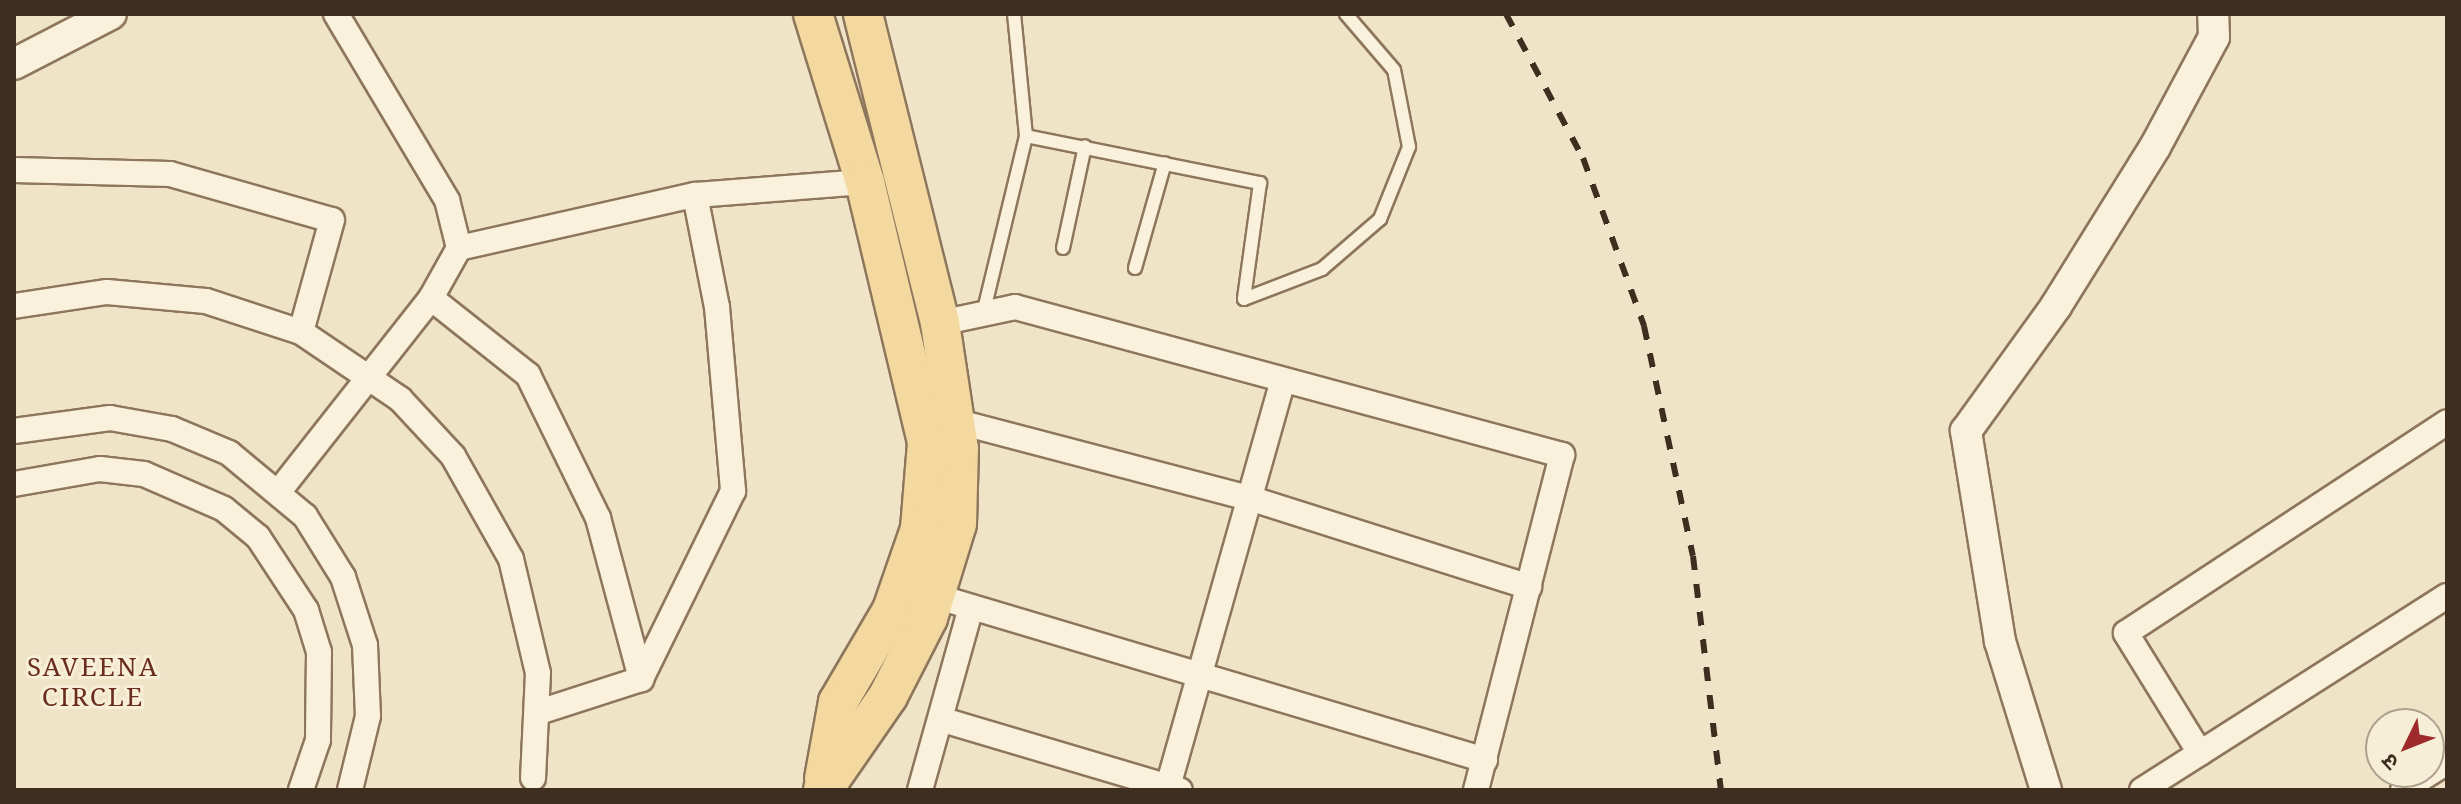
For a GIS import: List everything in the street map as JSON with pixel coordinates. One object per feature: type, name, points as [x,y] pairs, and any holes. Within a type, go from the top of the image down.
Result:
[{"type":"main road","points":[[813,14],[865,182],[927,443],[920,529],[892,610],[838,702],[823,790]]},
{"type":"main road","points":[[823,790],[888,696],[935,596],[957,524],[955,421],[940,323],[863,14]]},
{"type":"street","points":[[14,64],[111,14]]},
{"type":"street","points":[[280,490],[431,298],[459,248],[447,200],[336,14]]},
{"type":"street","points":[[2046,790],[2000,641],[1966,431],[2056,306],[2155,147],[2214,37],[2213,14]]},
{"type":"street","points":[[14,170],[170,174],[332,220],[301,332]]},
{"type":"street","points":[[459,248],[695,195],[865,182]]},
{"type":"street","points":[[539,712],[641,679],[733,491],[717,307],[695,195]]},
{"type":"street","points":[[14,306],[107,292],[157,293],[218,304],[301,332],[370,374],[428,426],[495,523],[532,635],[539,712],[533,778]]},
{"type":"street","points":[[431,298],[528,375],[598,518],[641,679]]},
{"type":"street","points":[[940,323],[1015,307],[1562,455],[1476,790]]},
{"type":"street","points":[[943,720],[1171,789],[1199,676],[1283,380]]},
{"type":"street","points":[[14,431],[110,418],[172,429],[229,453],[280,490],[326,545],[365,645],[368,716],[350,790]]},
{"type":"street","points":[[955,421],[1249,498],[1529,587]]},
{"type":"street","points":[[2200,753],[2126,633],[2447,422]]},
{"type":"street","points":[[14,484],[100,469],[144,474],[224,509],[258,537],[285,571],[319,652],[318,740],[301,790]]},
{"type":"street","points":[[935,596],[1485,760]]},
{"type":"street","points":[[2142,790],[2175,781],[2200,753],[2447,596]]},
{"type":"street","points":[[920,790],[943,720],[971,607]]},
{"type":"street","points":[[2403,790],[2447,762]]},
{"type":"lane","points":[[983,314],[1026,136],[1014,14]]},
{"type":"lane","points":[[1026,136],[1260,183],[1244,299],[1322,269],[1380,219],[1409,147],[1394,70],[1346,14]]},
{"type":"lane","points":[[1063,248],[1085,146]]},
{"type":"lane","points":[[1135,268],[1165,163]]},
{"type":"railway","points":[[1506,14],[1583,158],[1644,326],[1693,556],[1721,790]]},
{"type":"district","name":"SAVEENA CIRCLE","points":[[93,682]]}]
